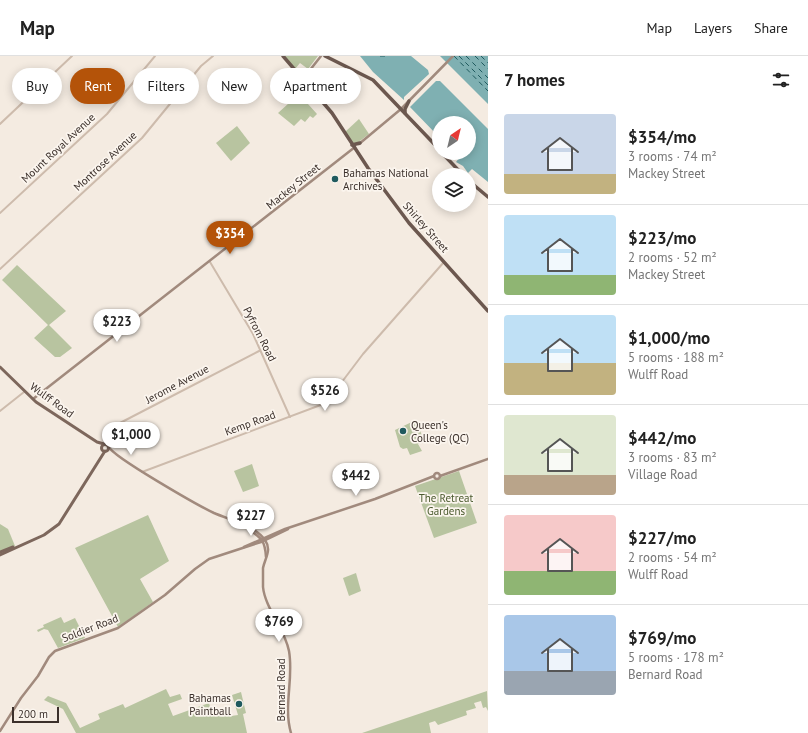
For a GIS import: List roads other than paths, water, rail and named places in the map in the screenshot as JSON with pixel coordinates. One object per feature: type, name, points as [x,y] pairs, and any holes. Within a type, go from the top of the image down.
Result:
[{"type":"highway","name":"Shirley Street","points":[[282,56],[292,68]]},
{"type":"highway","points":[[325,56],[370,78],[432,142]]},
{"type":"highway","points":[[405,114],[405,109],[409,100]]},
{"type":"highway","name":"Shirley Street","points":[[323,104],[332,114],[353,146],[409,223],[488,311]]},
{"type":"highway","points":[[353,146],[360,143]]},
{"type":"highway","points":[[449,160],[456,168]]},
{"type":"highway","points":[[476,187],[488,197]]},
{"type":"main road","points":[[312,68],[321,56]]},
{"type":"main road","points":[[360,143],[400,109],[453,56]]},
{"type":"main road","name":"Mackey Street","points":[[33,399],[210,262],[353,146]]},
{"type":"main road","name":"Wulff Road","points":[[0,367],[24,392],[97,442],[104,450]]},
{"type":"main road","name":"Wulff Road","points":[[97,442],[107,445]]},
{"type":"main road","points":[[107,445],[113,452],[142,472],[201,506],[242,525],[263,540]]},
{"type":"main road","points":[[0,554],[43,536],[59,524],[107,445]]},
{"type":"main road","points":[[104,450],[107,445]]},
{"type":"main road","points":[[104,450],[113,452]]},
{"type":"main road","points":[[434,477],[438,479],[440,475],[445,473],[488,459]]},
{"type":"main road","points":[[434,477],[436,473],[440,475]]},
{"type":"main road","name":"Soldier Road","points":[[0,730],[54,651],[118,628],[170,591],[209,559],[434,477]]},
{"type":"main road","name":"Bernard Road","points":[[263,540],[268,551],[263,569],[264,590],[286,640],[289,653],[287,711],[291,733]]},
{"type":"street","points":[[0,124],[72,56]]},
{"type":"street","name":"Mount Royal Avenue","points":[[0,213],[107,114],[155,56]]},
{"type":"street","name":"Montrose Avenue","points":[[0,269],[142,138],[205,62],[212,56]]},
{"type":"street","name":"Pyfrom Road","points":[[210,262],[249,326],[290,417]]},
{"type":"street","name":"Kemp Road","points":[[142,472],[323,405],[328,401],[363,354],[444,262]]},
{"type":"street","name":"Jerome Avenue","points":[[107,445],[118,424],[261,350]]},
{"type":"street","points":[[0,411],[24,392]]},
{"type":"water","points":[[360,56],[411,56],[428,70],[429,74],[404,97],[404,100],[373,72]]},
{"type":"water","points":[[440,56],[488,56],[488,104]]},
{"type":"water","points":[[436,81],[440,81],[475,116],[432,116],[432,130],[410,107]]},
{"type":"water","points":[[476,117],[488,129],[488,182],[476,172],[476,168],[464,168],[456,162],[458,160],[476,160]]},
{"type":"place","name":"Bahamas National Archives","points":[[335,179]]},
{"type":"place","name":"Queen's College (QC)","points":[[403,431]]},
{"type":"place","name":"Bahamas Paintball","points":[[239,704]]},
{"type":"park label","name":"The Retreat Gardens","points":[[446,504]]}]
